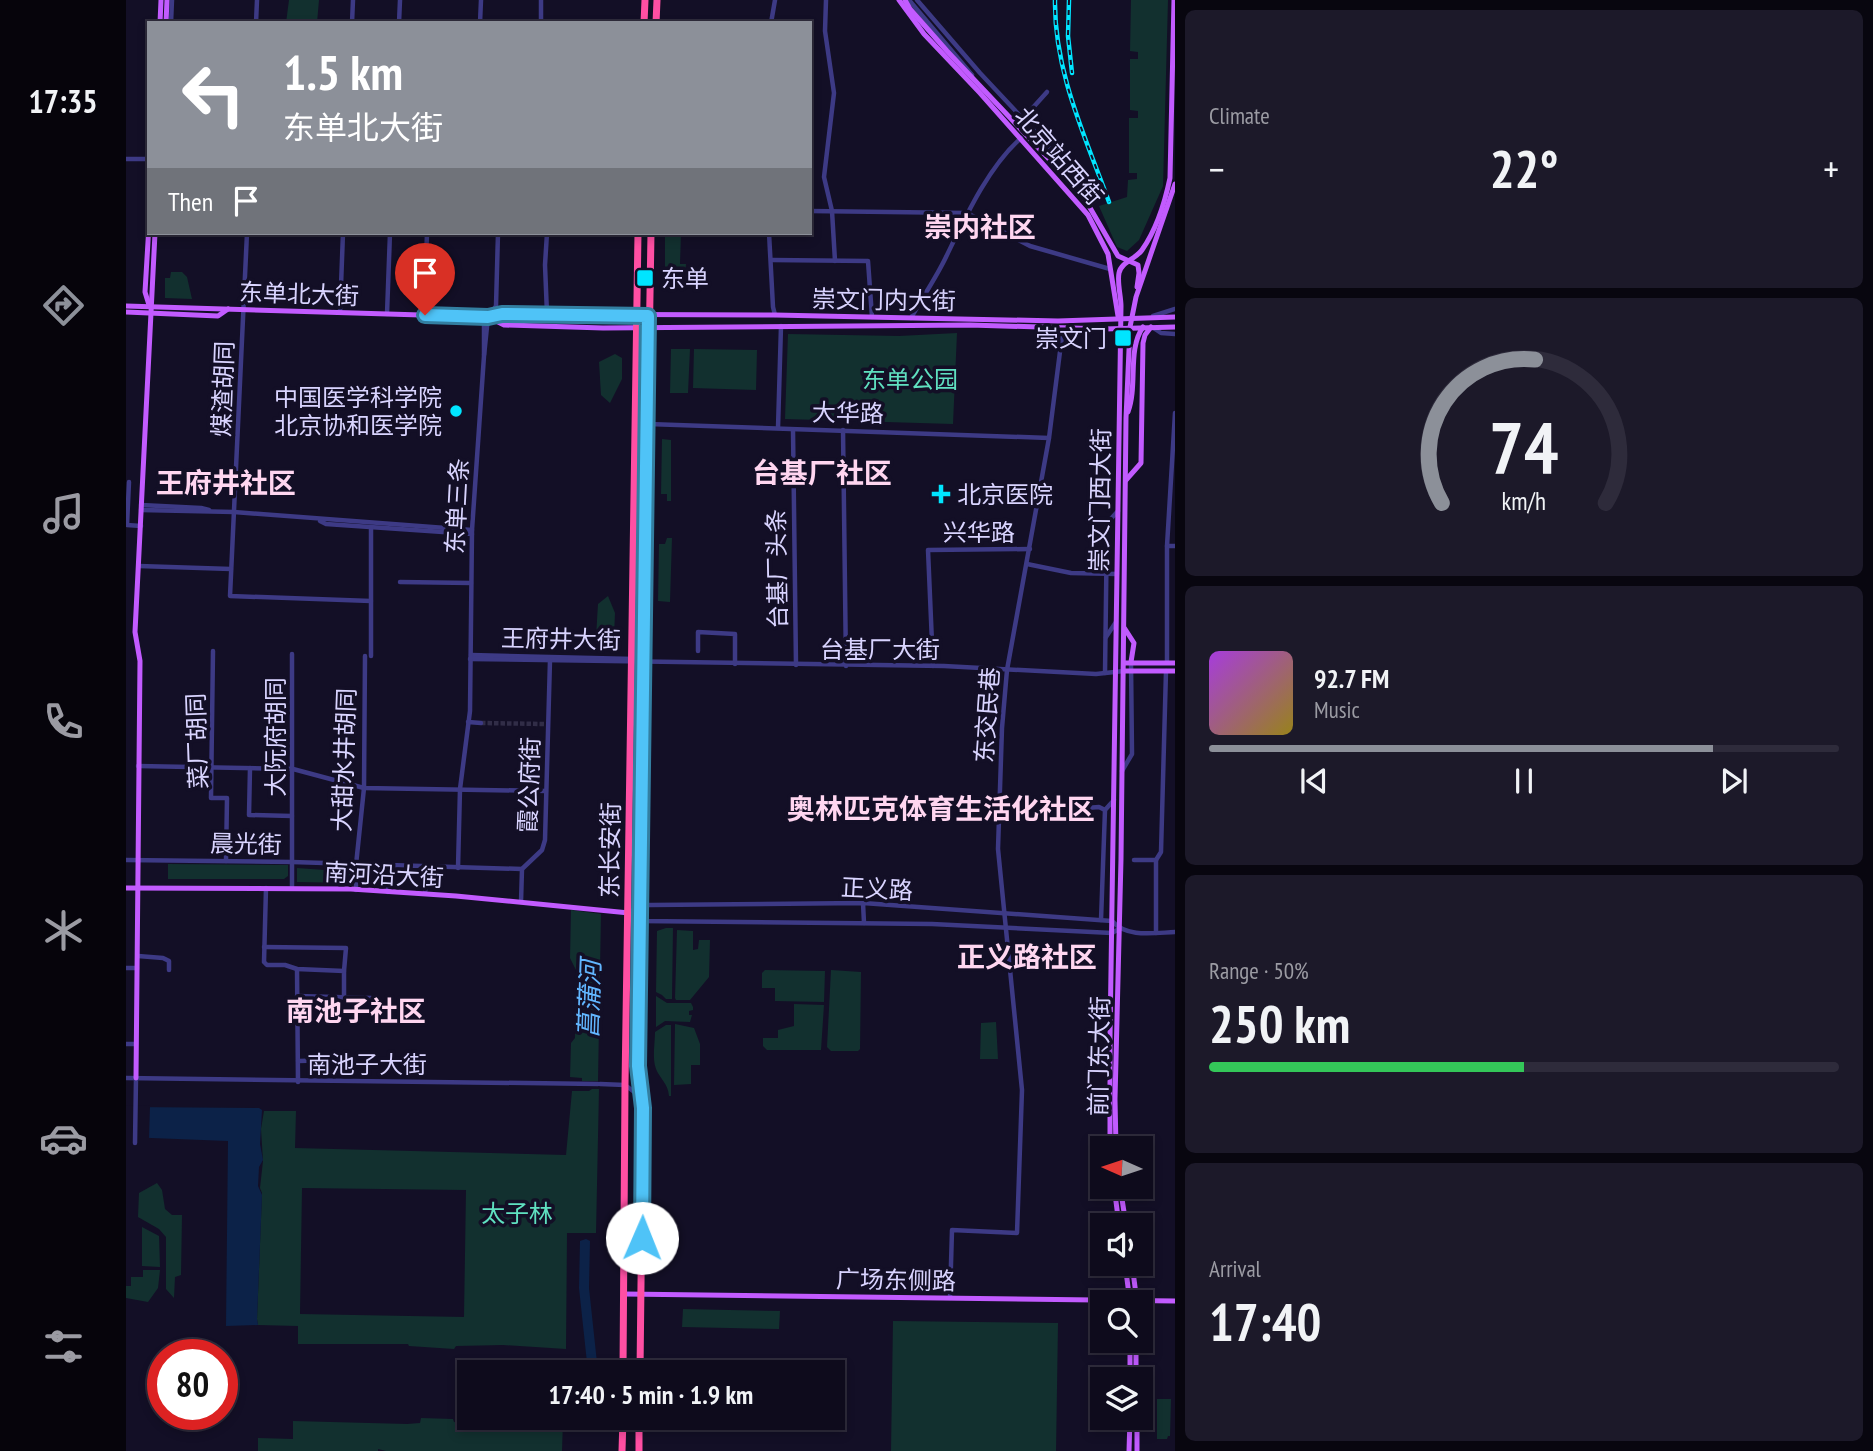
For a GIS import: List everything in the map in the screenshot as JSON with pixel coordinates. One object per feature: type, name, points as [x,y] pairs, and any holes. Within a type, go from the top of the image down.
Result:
[{"type":"highway","points":[[644,21],[645,0]]},
{"type":"highway","points":[[656,21],[657,0]]},
{"type":"highway","name":"东长安街","points":[[623,1360],[638,235]]},
{"type":"highway","name":"东长安街","points":[[639,905],[651,235]]},
{"type":"highway","name":"东长安街","points":[[640,921],[640,1360]]},
{"type":"highway","points":[[622,1451],[623,1430]]},
{"type":"highway","points":[[639,1430],[639,1451]]},
{"type":"main road","points":[[160,21],[161,0]]},
{"type":"main road","points":[[168,21],[169,0]]},
{"type":"main road","name":"北京站西街","points":[[899,0],[918,27],[1088,215],[1101,239],[1111,269],[1119,319]]},
{"type":"main road","name":"北京站西街","points":[[907,0],[918,18],[1082,194],[1118,256],[1130,261]]},
{"type":"main road","points":[[1119,319],[1119,273],[1122,266],[1139,255],[1147,242],[1170,178],[1174,0]]},
{"type":"main road","points":[[1136,297],[1175,184]]},
{"type":"main road","points":[[148,235],[145,292],[150,310]]},
{"type":"main road","points":[[136,1078],[138,650],[135,632],[155,235]]},
{"type":"main road","points":[[1130,261],[1139,268],[1136,297]]},
{"type":"main road","name":"崇文门西大街","points":[[1124,671],[1126,418],[1130,327],[1136,297]]},
{"type":"main road","points":[[126,306],[150,310]]},
{"type":"main road","name":"东单北大街","points":[[150,310],[244,309],[486,317],[502,314],[648,316]]},
{"type":"main road","points":[[126,312],[150,310]]},
{"type":"main road","name":"崇文门内大街","points":[[648,316],[775,315],[1058,321],[1175,317]]},
{"type":"main road","name":"东单北大街","points":[[486,317],[504,325],[636,328]]},
{"type":"main road","name":"崇文门西大街","points":[[1116,672],[1119,319]]},
{"type":"main road","name":"崇文门内大街","points":[[636,328],[970,325],[1175,327]]},
{"type":"main road","points":[[1126,480],[1141,463],[1143,344],[1145,335],[1152,326]]},
{"type":"main road","points":[[1126,418],[1133,398],[1136,340],[1143,327]]},
{"type":"main road","points":[[1124,628],[1134,643],[1131,662]]},
{"type":"main road","points":[[1124,663],[1171,663]]},
{"type":"main road","points":[[1124,671],[1175,671]]},
{"type":"main road","name":"前门东大街","points":[[1116,1136],[1124,671]]},
{"type":"main road","name":"前门东大街","points":[[1110,1136],[1116,672]]},
{"type":"main road","name":"南河沿大街","points":[[126,888],[266,887],[356,890],[629,912]]},
{"type":"main road","name":"东长安街","points":[[639,905],[640,921]]},
{"type":"main road","name":"广场东侧路","points":[[624,1294],[1090,1300]]},
{"type":"main road","name":"广场东侧路","points":[[1153,1301],[1174,1302]]},
{"type":"main road","points":[[1129,1430],[1129,1451]]},
{"type":"main road","points":[[1137,1430],[1137,1451]]},
{"type":"street","points":[[256,21],[257,0]]},
{"type":"street","points":[[352,21],[353,0]]},
{"type":"street","points":[[399,21],[400,0]]},
{"type":"street","points":[[480,21],[481,0]]},
{"type":"street","points":[[541,0],[541,21]]},
{"type":"street","points":[[771,21],[775,0]]},
{"type":"street","points":[[826,0],[825,31],[834,93],[824,177],[832,211],[835,261]]},
{"type":"street","points":[[917,0],[1069,168],[1082,194]]},
{"type":"street","points":[[1022,130],[1029,112],[1047,92]]},
{"type":"street","points":[[911,318],[946,257],[967,213],[1006,150],[1021,138]]},
{"type":"street","points":[[126,159],[147,159]]},
{"type":"street","points":[[812,211],[967,213],[1031,246],[1111,269]]},
{"type":"street","name":"煤渣胡同","points":[[247,235],[230,596],[371,601]]},
{"type":"street","points":[[340,312],[344,235]]},
{"type":"street","points":[[387,314],[390,235]]},
{"type":"street","points":[[425,315],[427,235]]},
{"type":"street","name":"东单三条","points":[[458,868],[460,789],[468,722],[472,532],[486,317],[496,306],[498,235]]},
{"type":"street","points":[[547,235],[547,315]]},
{"type":"street","points":[[769,235],[775,315]]},
{"type":"street","points":[[772,260],[868,261],[872,317]]},
{"type":"street","points":[[1153,316],[1175,309]]},
{"type":"street","points":[[778,428],[780,326]]},
{"type":"street","points":[[1152,326],[1161,333],[1175,334]]},
{"type":"street","name":"东交民巷","points":[[950,1298],[951,1230],[1017,1233],[1021,1090],[998,849],[1002,728],[1007,670],[1049,438],[1063,328]]},
{"type":"street","points":[[1171,663],[1167,546],[1175,413]]},
{"type":"street","name":"大华路","points":[[647,424],[1049,438]]},
{"type":"street","name":"台基厂头条","points":[[793,430],[796,665]]},
{"type":"street","points":[[843,430],[846,666]]},
{"type":"street","points":[[141,526],[127,526],[127,482],[142,483]]},
{"type":"street","points":[[141,508],[201,508],[210,511],[472,532]]},
{"type":"street","points":[[1105,673],[1107,523],[1118,511]]},
{"type":"street","name":"大甜水井胡同","points":[[356,890],[364,788],[371,525]]},
{"type":"street","points":[[1167,546],[1175,546]]},
{"type":"street","name":"兴华路","points":[[933,666],[928,550],[1030,549]]},
{"type":"street","points":[[1027,564],[1071,573],[1117,574]]},
{"type":"street","points":[[139,566],[231,569]]},
{"type":"street","points":[[400,582],[471,583]]},
{"type":"street","points":[[1105,638],[1116,622]]},
{"type":"street","points":[[698,652],[698,632],[735,634],[735,664]]},
{"type":"street","name":"菜厂胡同","points":[[213,651],[211,798],[227,798],[226,861]]},
{"type":"street","name":"大阮府胡同","points":[[292,654],[292,888]]},
{"type":"street","name":"王府井大街","points":[[470,657],[632,659]]},
{"type":"street","name":"王府井大街","points":[[470,657],[632,659],[644,663]]},
{"type":"street","name":"霞公府街","points":[[521,902],[522,869],[541,850],[544,843],[550,660]]},
{"type":"street","points":[[1121,771],[1132,754],[1131,662]]},
{"type":"street","name":"台基厂大街","points":[[644,663],[933,666],[1105,673],[1124,671]]},
{"type":"street","points":[[1116,672],[1124,663]]},
{"type":"street","points":[[1156,933],[1156,860],[1162,844],[1166,671]]},
{"type":"street","points":[[468,722],[481,723]]},
{"type":"street","points":[[137,766],[293,769],[364,788],[547,791]]},
{"type":"street","points":[[250,768],[249,815],[292,816]]},
{"type":"street","points":[[1101,920],[1105,810],[1114,800]]},
{"type":"street","points":[[1086,808],[1098,807],[1105,810]]},
{"type":"street","name":"晨光街","points":[[126,860],[522,869]]},
{"type":"street","points":[[1134,860],[1156,860]]},
{"type":"street","points":[[388,892],[389,865]]},
{"type":"street","points":[[425,894],[427,866]]},
{"type":"street","points":[[1103,888],[1113,873]]},
{"type":"street","points":[[266,887],[264,962],[267,965],[285,965],[297,969],[344,971]]},
{"type":"street","points":[[863,904],[864,923]]},
{"type":"street","name":"正义路","points":[[639,905],[863,904],[1112,921]]},
{"type":"street","points":[[639,905],[629,912],[640,921]]},
{"type":"street","name":"正义路","points":[[640,921],[864,923],[1112,933]]},
{"type":"street","points":[[1112,921],[1119,929],[1130,932],[1175,932]]},
{"type":"street","points":[[1112,933],[1119,929]]},
{"type":"street","points":[[264,947],[346,948],[344,998]]},
{"type":"street","points":[[138,956],[163,958],[169,961],[169,970]]},
{"type":"street","points":[[126,968],[137,968]]},
{"type":"street","points":[[297,969],[298,1082]]},
{"type":"street","points":[[298,996],[371,998]]},
{"type":"street","points":[[126,1044],[136,1044]]},
{"type":"street","points":[[298,1061],[335,1060]]},
{"type":"street","name":"南池子大街","points":[[126,1078],[625,1085]]},
{"type":"street","points":[[135,1141],[136,1078]]},
{"type":"street","points":[[625,1085],[641,1097]]},
{"type":"green space","points":[[289,0],[319,0],[317,21],[286,21]]},
{"type":"green space","points":[[1131,0],[1168,0],[1163,186],[1139,240],[1127,251],[1117,247],[1099,206],[1127,197],[1128,180],[1137,179],[1137,173],[1129,173],[1129,118],[1138,118],[1138,111],[1130,110],[1130,59],[1138,59],[1138,52],[1130,51]]},
{"type":"green space","points":[[665,235],[681,235],[680,264],[686,264],[685,273],[665,275]]},
{"type":"green space","points":[[171,272],[182,272],[187,277],[192,299],[165,298],[165,278],[170,278]]},
{"type":"green space","name":"东单公园","points":[[957,333],[953,424],[785,419],[788,334],[899,336]]},
{"type":"green space","points":[[671,349],[690,349],[688,393],[670,393]]},
{"type":"green space","points":[[694,349],[757,350],[756,390],[693,388]]},
{"type":"green space","points":[[615,354],[622,358],[622,379],[610,403],[601,395],[599,362]]},
{"type":"green space","points":[[662,439],[671,440],[671,501],[667,501],[667,494],[661,494]]},
{"type":"green space","points":[[667,538],[672,538],[670,602],[658,601],[659,544],[665,544]]},
{"type":"green space","points":[[608,596],[615,613],[614,636],[608,642],[596,637],[598,604]]},
{"type":"green space","points":[[168,864],[288,865],[288,876],[284,879],[168,879]]},
{"type":"green space","points":[[297,868],[352,872],[352,883],[297,882]]},
{"type":"green space","points":[[571,910],[601,914],[598,1081],[582,1081],[582,1078],[570,1077],[571,1043],[575,1038],[576,970],[570,958]]},
{"type":"green space","points":[[673,928],[672,999],[666,999],[656,992],[657,931]]},
{"type":"green space","points":[[677,930],[693,931],[693,950],[698,949],[699,940],[710,940],[709,977],[690,1000],[675,998]]},
{"type":"green space","points":[[765,970],[825,971],[824,1002],[775,1001],[775,988],[762,988],[762,973]]},
{"type":"green space","points":[[831,970],[861,972],[858,1051],[831,1051],[827,1047]]},
{"type":"green space","points":[[656,996],[667,1003],[691,1003],[693,1010],[689,1011],[689,1015],[692,1015],[690,1022],[665,1021],[656,1027]]},
{"type":"green space","points":[[794,1004],[824,1005],[821,1050],[767,1050],[763,1046],[763,1038],[778,1038],[778,1030],[794,1026]]},
{"type":"green space","points":[[996,1022],[998,1059],[980,1059],[981,1023]]},
{"type":"green space","points":[[675,1024],[694,1028],[700,1044],[700,1065],[691,1065],[691,1084],[674,1085]]},
{"type":"green space","points":[[671,1025],[671,1096],[654,1060],[655,1032]]},
{"type":"green space","name":"太子林","points":[[599,1089],[596,1233],[567,1233],[566,1349],[503,1345],[456,1346],[454,1349],[408,1344],[298,1344],[298,1326],[258,1325],[260,1188],[263,1161],[261,1129],[264,1111],[296,1111],[295,1148],[566,1155],[572,1091]],"holes":[[[302,1188],[466,1190],[464,1317],[300,1314]]]},
{"type":"green space","points":[[157,1183],[162,1190],[165,1209],[172,1215],[182,1215],[181,1275],[175,1277],[174,1298],[166,1289],[166,1237],[159,1229],[138,1217],[139,1193]]},
{"type":"green space","points":[[142,1227],[159,1236],[160,1267],[142,1266]]},
{"type":"green space","points":[[143,1270],[160,1270],[158,1288],[148,1302],[126,1298],[126,1286],[131,1286],[131,1277],[143,1277]]},
{"type":"green space","points":[[683,1309],[780,1311],[779,1329],[682,1327]]},
{"type":"green space","points":[[893,1321],[1058,1323],[1056,1451],[891,1451]]},
{"type":"green space","points":[[1157,1399],[1171,1399],[1170,1436],[1167,1439],[1157,1439]]},
{"type":"green space","points":[[421,1418],[453,1419],[457,1422],[457,1430],[563,1430],[562,1451],[258,1451],[258,1438],[293,1439],[293,1421],[420,1423]]},
{"type":"water","points":[[126,1107],[262,1110],[260,1144],[263,1160],[259,1167],[258,1186],[262,1195],[258,1325],[226,1326],[228,1141],[126,1137]]},
{"type":"water","points":[[580,1241],[590,1241],[589,1288],[597,1360],[587,1360],[579,1288]]},
{"type":"pier","points":[[126,1105],[150,1106],[149,1138],[126,1138]]},
{"type":"tunnel","points":[[481,723],[544,724]]},
{"type":"railway","points":[[1055,0],[1056,26],[1065,78],[1109,202]]},
{"type":"railway","points":[[1069,0],[1068,36],[1072,73]]},
{"type":"place","name":"东单","points":[[645,278]]},
{"type":"place","name":"崇文门","points":[[1123,338]]},
{"type":"place","name":"中国医学科学院 北京协和医学院","points":[[456,411]]},
{"type":"place","name":"北京医院","points":[[941,494]]},
{"type":"district","name":"崇内社区","points":[[980,226]]},
{"type":"district","name":"台基厂社区","points":[[822,472]]},
{"type":"district","name":"王府井社区","points":[[226,482]]},
{"type":"district","name":"奥林匹克体育生活化社区","points":[[941,808]]},
{"type":"district","name":"正义路社区","points":[[1027,956]]},
{"type":"district","name":"南池子社区","points":[[356,1010]]},
{"type":"route","points":[[425,315],[648,316],[639,905],[638,1066],[643,1108],[642,1238]]},
{"type":"water label","name":"菖蒲河","points":[[589,999]]}]
